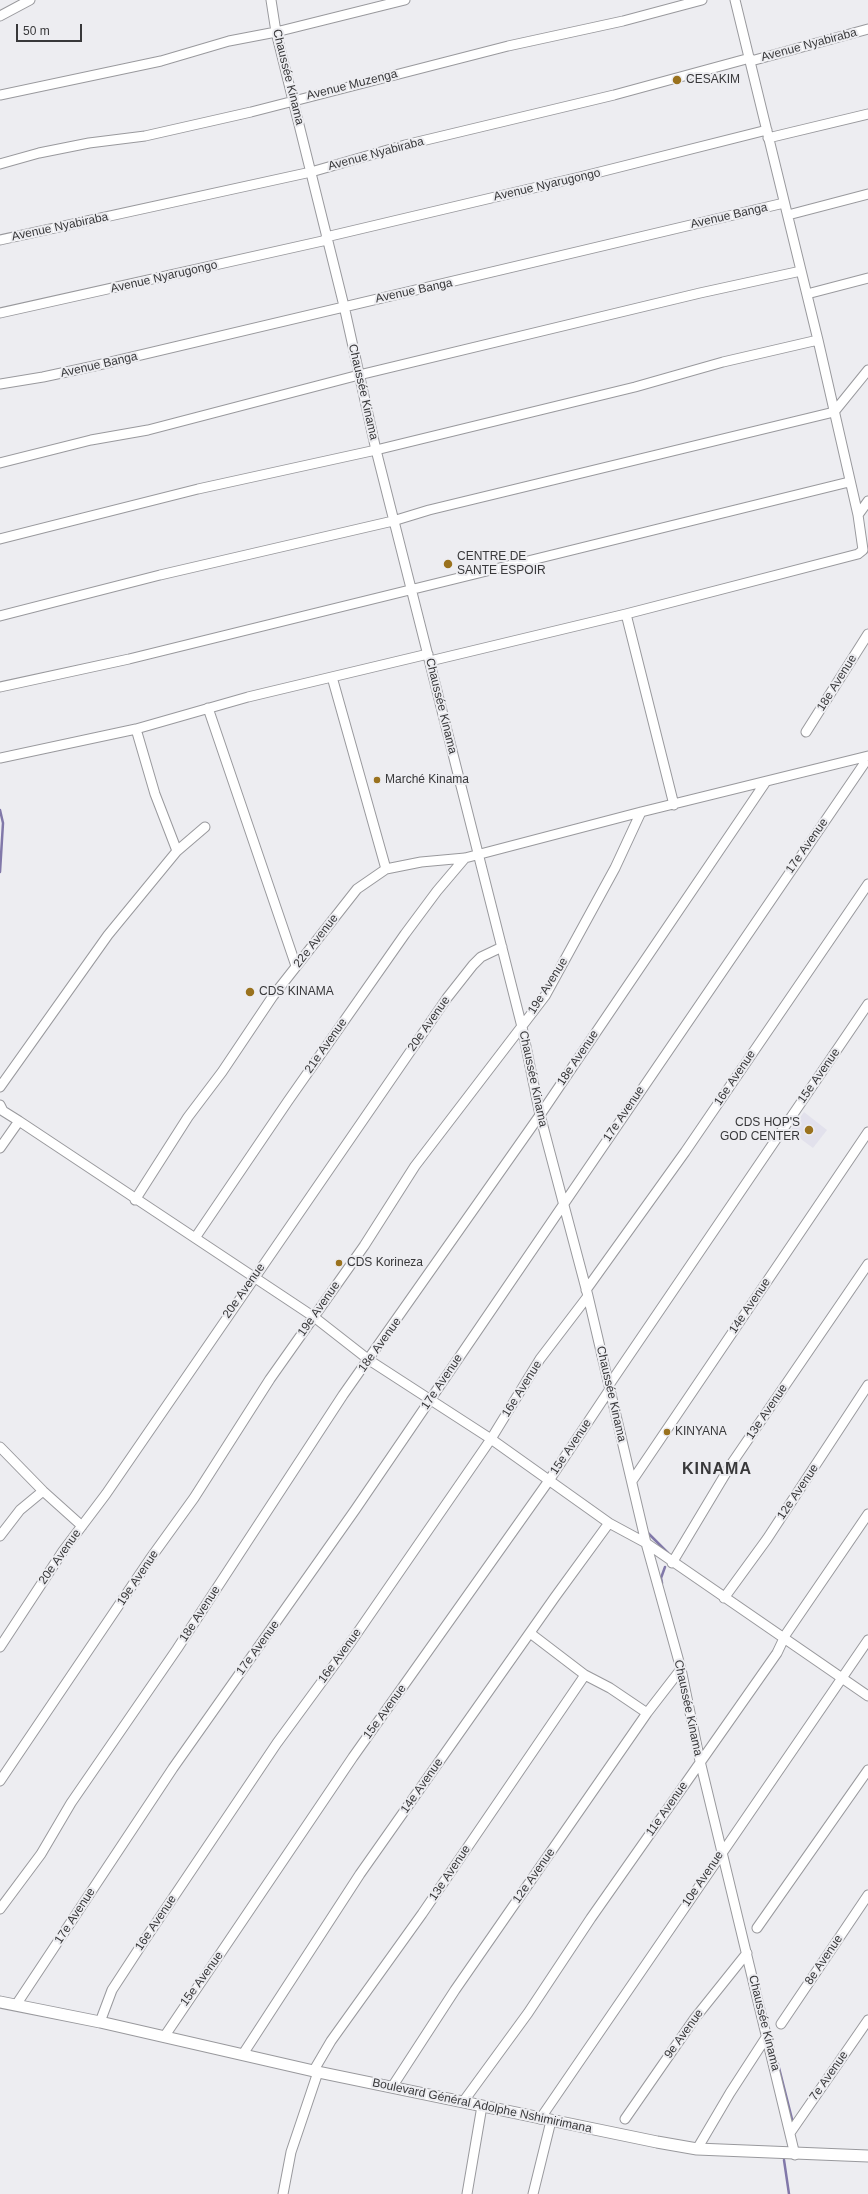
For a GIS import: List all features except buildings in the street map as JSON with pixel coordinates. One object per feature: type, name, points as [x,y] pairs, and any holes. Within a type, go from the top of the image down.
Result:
[{"type":"main road","name":"Boulevard Général Adolphe Nshimirimana","points":[[0,2002],[100,2022],[316,2071],[545,2120],[697,2149],[795,2155],[868,2156]]},
{"type":"street","points":[[0,16],[30,0]]},
{"type":"street","points":[[0,95],[160,61],[229,41],[276,32],[405,0]]},
{"type":"street","name":"Avenue Muzenga","points":[[0,164],[39,153],[89,143],[145,136],[508,46],[623,21],[702,0]]},
{"type":"street","points":[[0,758],[136,729],[208,708],[332,677],[429,658],[626,614],[858,554],[863,550],[858,515],[849,482],[818,340],[735,0]]},
{"type":"street","name":"Chaussée Kinama","points":[[273,1],[276,32],[344,306],[393,521],[522,1027],[540,1115],[587,1293],[646,1543],[681,1669],[700,1761],[723,1850],[795,2155]]},
{"type":"street","name":"Avenue Nyabiraba","points":[[0,240],[311,172],[405,145],[614,95],[868,30]]},
{"type":"street","name":"Avenue Nyarugongo","points":[[0,314],[327,238],[580,177],[768,134],[868,114]]},
{"type":"street","points":[[788,215],[868,194]]},
{"type":"street","name":"Avenue Banga","points":[[0,384],[43,377],[344,306],[452,283],[784,203]]},
{"type":"street","points":[[0,463],[91,440],[148,430],[359,375],[700,293],[801,271]]},
{"type":"street","points":[[807,294],[868,278]]},
{"type":"street","points":[[0,539],[198,489],[376,450],[635,387],[723,362],[818,340]]},
{"type":"street","points":[[0,616],[160,575],[393,521],[437,508],[834,412],[868,370]]},
{"type":"street","points":[[0,687],[129,659],[849,482]]},
{"type":"street","points":[[858,515],[868,501]]},
{"type":"street","points":[[626,614],[674,805]]},
{"type":"street","name":"18e Avenue","points":[[806,732],[868,634]]},
{"type":"street","points":[[332,677],[386,869]]},
{"type":"street","points":[[208,708],[296,966]]},
{"type":"street","points":[[136,729],[155,794],[177,851]]},
{"type":"street","name":"22e Avenue","points":[[135,1200],[188,1117],[222,1072],[273,996],[357,889],[386,869],[421,862],[465,858],[641,812],[868,757]]},
{"type":"street","name":"17e Avenue","points":[[16,2005],[173,1768],[333,1541],[868,757]]},
{"type":"street","name":"18e Avenue","points":[[0,1909],[41,1854],[71,1803],[177,1649],[343,1395],[370,1360],[540,1115],[765,782]]},
{"type":"street","name":"19e Avenue","points":[[0,1781],[150,1559],[194,1498],[280,1364],[314,1317],[415,1166],[522,1027],[548,990],[615,868],[641,812]]},
{"type":"street","points":[[0,1087],[88,961],[177,851],[205,827]]},
{"type":"street","name":"21e Avenue","points":[[195,1238],[288,1101],[405,934],[437,891],[465,858]]},
{"type":"street","name":"16e Avenue","points":[[100,2022],[112,1990],[277,1743],[350,1642],[491,1439],[540,1359],[685,1152],[868,884]]},
{"type":"street","name":"20e Avenue","points":[[0,1647],[63,1551],[82,1526],[452,992],[481,957],[502,947]]},
{"type":"street","name":"15e Avenue","points":[[164,2037],[344,1769],[550,1479],[609,1387],[868,1004]]},
{"type":"street","points":[[1,1109],[135,1200],[314,1317],[370,1360],[430,1398],[550,1479],[609,1523],[646,1543],[673,1560],[785,1636],[868,1696]]},
{"type":"street","points":[[0,1148],[19,1121]]},
{"type":"street","name":"14e Avenue","points":[[632,1480],[868,1132]]},
{"type":"street","name":"13e Avenue","points":[[673,1560],[732,1464],[868,1264]]},
{"type":"street","name":"12e Avenue","points":[[725,1596],[771,1532],[868,1385]]},
{"type":"street","points":[[0,1447],[43,1491],[82,1526]]},
{"type":"street","points":[[0,1536],[20,1510],[43,1491]]},
{"type":"street","name":"11e Avenue","points":[[464,2102],[528,2013],[591,1918],[777,1653],[785,1636],[868,1514]]},
{"type":"street","name":"14e Avenue","points":[[243,2054],[360,1874],[609,1523]]},
{"type":"street","points":[[530,1633],[585,1675],[610,1688],[647,1713]]},
{"type":"street","name":"10e Avenue","points":[[545,2120],[723,1850],[868,1640]]},
{"type":"street","name":"12e Avenue","points":[[392,2087],[455,1990],[647,1713],[681,1669]]},
{"type":"street","name":"13e Avenue","points":[[283,2194],[291,2152],[316,2071],[331,2041],[426,1908],[585,1675]]},
{"type":"street","points":[[757,1928],[868,1770]]},
{"type":"street","name":"8e Avenue","points":[[781,2024],[868,1895]]},
{"type":"street","name":"9e Avenue","points":[[625,2119],[694,2018],[747,1953]]},
{"type":"street","name":"7e Avenue","points":[[790,2133],[868,2020]]},
{"type":"street","points":[[697,2149],[730,2093],[767,2036]]},
{"type":"street","points":[[467,2194],[482,2106]]},
{"type":"street","points":[[533,2194],[545,2120]]},
{"type":"shaded area","name":"CDS HOP'S GOD CENTER","points":[[804,1112],[827,1130],[813,1148],[790,1131]]},
{"type":"waterway","points":[[0,810],[3,823],[0,872]]},
{"type":"waterway","points":[[648,1533],[668,1553]]},
{"type":"waterway","points":[[662,1583],[661,1578],[665,1567]]},
{"type":"waterway","points":[[778,2064],[793,2123]]},
{"type":"waterway","points":[[784,2160],[789,2194]]},
{"type":"place","name":"CESAKIM","points":[[677,80]]},
{"type":"place","name":"CENTRE DE SANTE ESPOIR","points":[[448,564]]},
{"type":"place","name":"Marché Kinama","points":[[377,780]]},
{"type":"place","name":"CDS KINAMA","points":[[250,992]]},
{"type":"place","name":"CDS HOP'S GOD CENTER","points":[[809,1130]]},
{"type":"place","name":"CDS Korineza","points":[[339,1263]]},
{"type":"place","name":"KINYANA","points":[[667,1432]]},
{"type":"district","name":"KINAMA","points":[[717,1470]]}]
